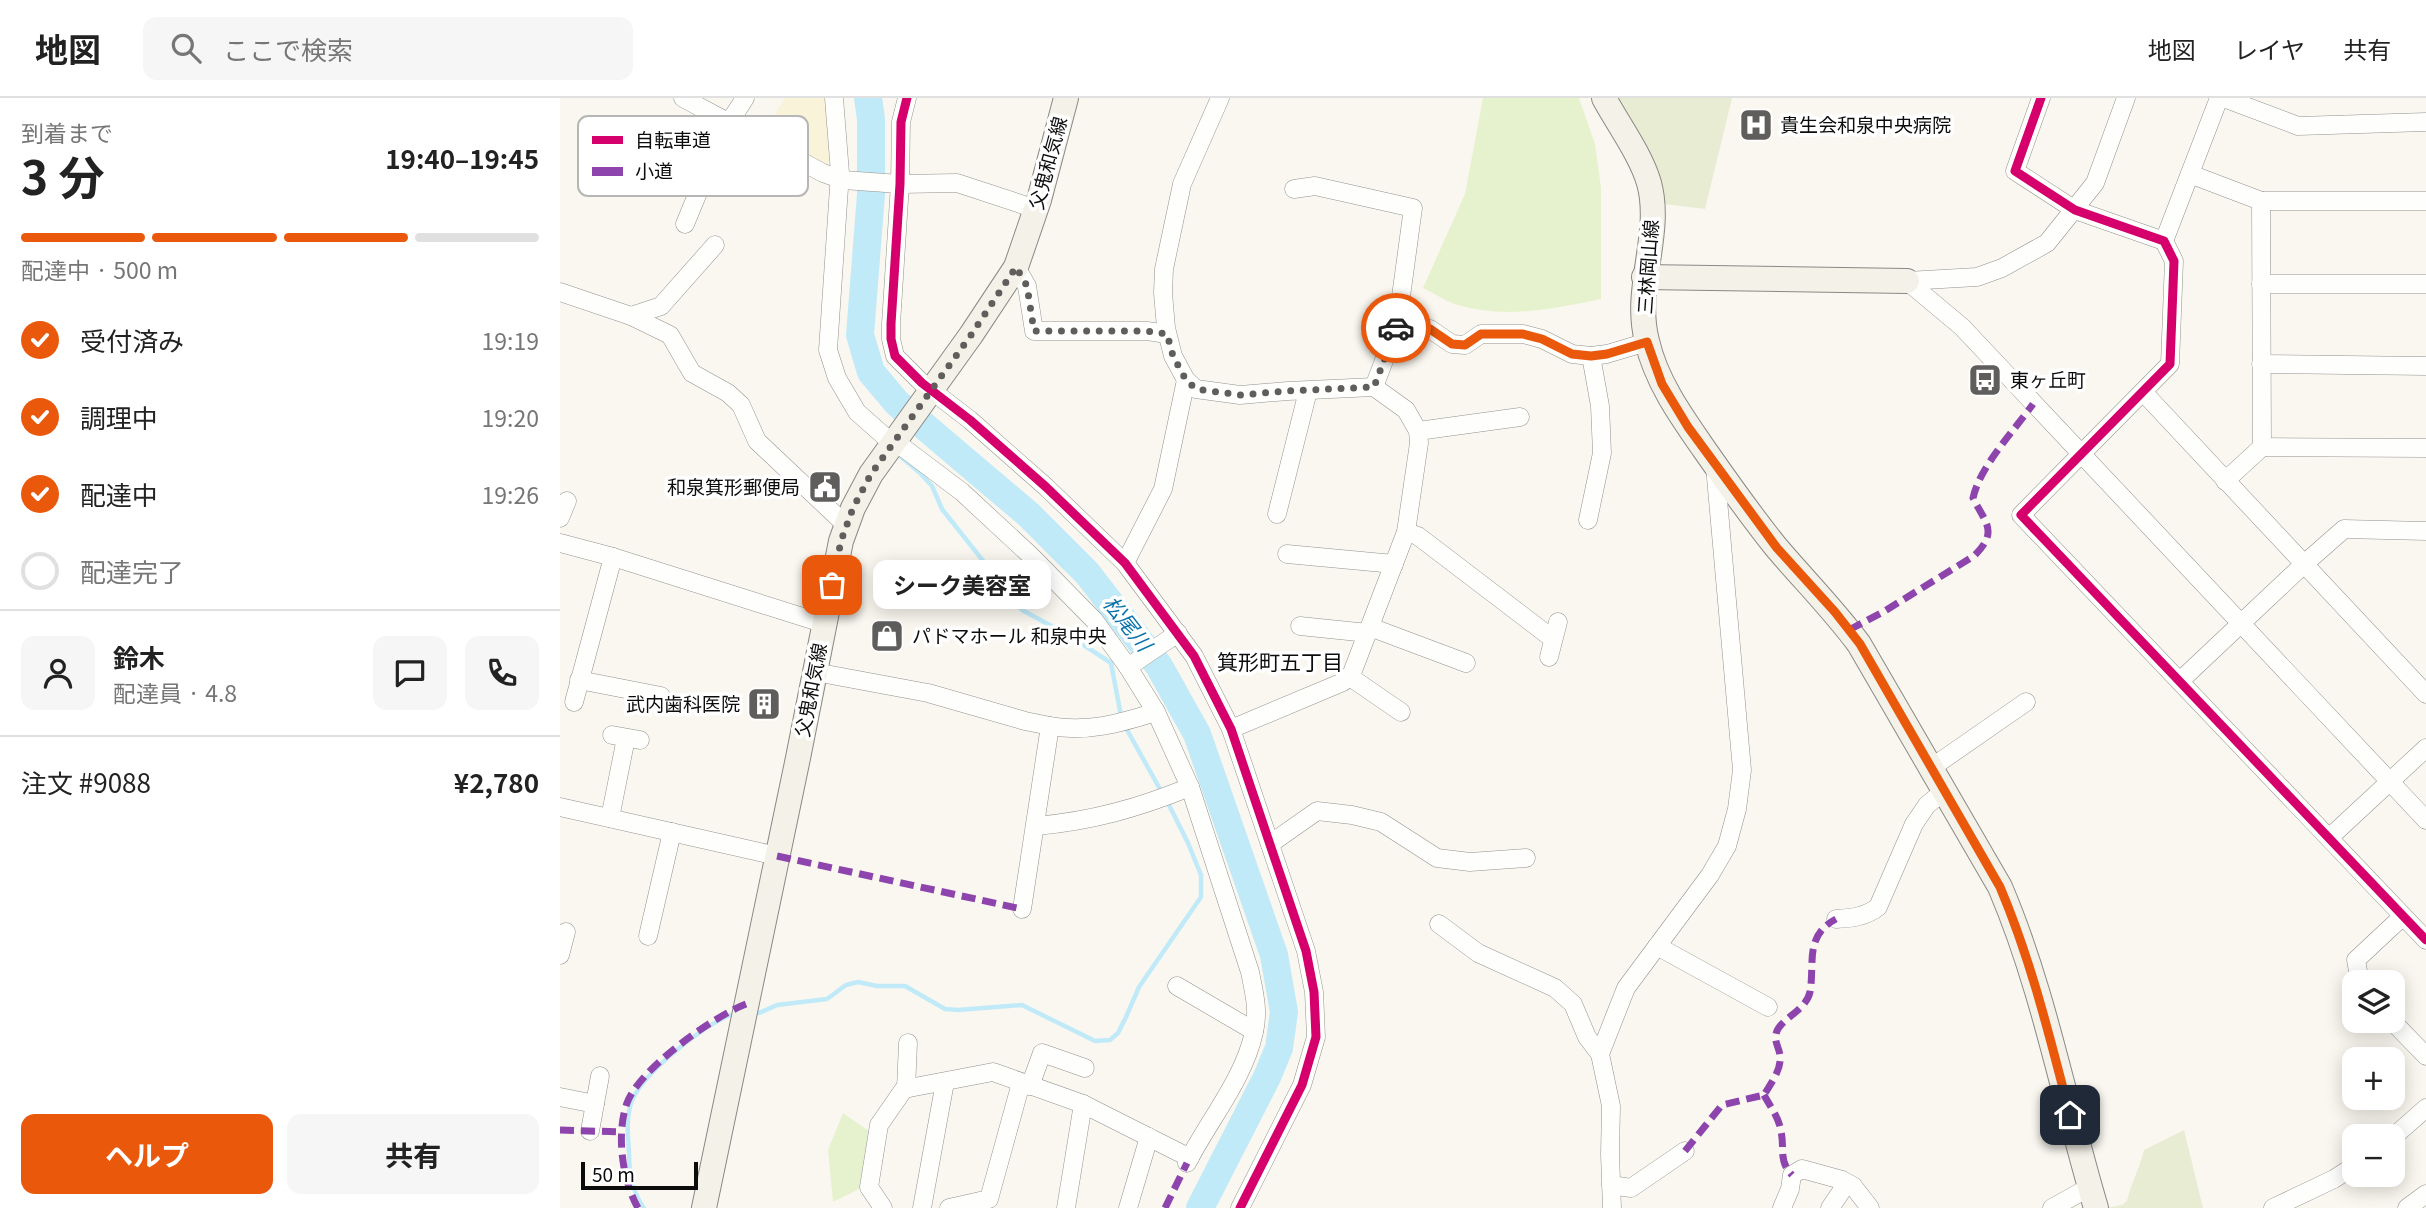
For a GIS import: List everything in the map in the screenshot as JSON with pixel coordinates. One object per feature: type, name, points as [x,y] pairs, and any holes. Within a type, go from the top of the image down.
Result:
[{"type":"main road","name":"父鬼和気線","points":[[704,1208],[846,525],[871,474],[971,335],[1016,267],[1036,209],[1066,98]]},
{"type":"main road","name":"三林岡山線","points":[[1604,98],[1649,182],[1652,229],[1644,277],[1644,324],[1647,342],[1662,384],[1688,427],[1777,548],[1860,644],[2000,887],[2014,920],[2038,994],[2093,1198]]},
{"type":"main road","points":[[1644,277],[1907,281]]},
{"type":"street","points":[[683,98],[715,116]]},
{"type":"street","points":[[734,116],[745,98]]},
{"type":"street","points":[[834,98],[841,180],[828,350],[837,378],[857,412],[962,492],[1030,555],[1094,620],[1130,666],[1156,712],[1190,786],[1250,972],[1256,1002],[1254,1031],[1243,1064],[1189,1160],[1083,1104],[993,1072],[904,1089],[879,1125],[869,1187],[883,1208]]},
{"type":"street","points":[[897,98],[901,122]]},
{"type":"street","points":[[907,98],[901,122],[898,184],[891,339],[895,356],[929,393],[970,420],[1046,487],[1125,563],[1194,656],[1231,729],[1306,951],[1314,992],[1316,1037],[1302,1085],[1240,1208]]},
{"type":"street","points":[[1220,98],[1182,184],[1171,232],[1163,293],[1167,334],[1173,356],[1186,380],[1196,389],[1240,395],[1374,387],[1406,410],[1418,431],[1419,443],[1406,532],[1350,677],[1231,729]]},
{"type":"street","points":[[2041,98],[2015,171],[2075,211],[2164,241],[2174,261],[2171,364],[2021,514],[2426,940]]},
{"type":"street","points":[[1907,281],[1977,277],[2002,268],[2047,243],[2095,183],[2126,98]]},
{"type":"street","points":[[2164,241],[2222,98],[2298,126],[2426,121]]},
{"type":"street","points":[[808,165],[841,180],[898,184],[957,183],[1036,209]]},
{"type":"street","points":[[2190,174],[2261,201],[2426,201]]},
{"type":"street","points":[[1294,188],[1315,186],[1413,208],[1397,326],[1374,387]]},
{"type":"street","points":[[685,224],[689,196]]},
{"type":"street","points":[[2261,201],[2262,447]]},
{"type":"street","points":[[631,316],[661,306],[715,245]]},
{"type":"street","points":[[1016,267],[1027,286],[1034,331],[1147,331],[1167,334]]},
{"type":"street","points":[[1907,281],[1962,327],[2426,820]]},
{"type":"street","points":[[2261,284],[2426,284]]},
{"type":"street","points":[[560,292],[631,316],[670,335],[692,373],[727,393],[741,405],[757,441],[846,525]]},
{"type":"street","points":[[1397,326],[1430,329],[1452,344],[1465,345],[1481,334],[1523,334],[1542,339],[1572,354],[1591,356],[1647,342]]},
{"type":"street","points":[[1591,356],[1600,406],[1609,436],[1602,453],[1595,511]]},
{"type":"street","points":[[2261,364],[2426,366]]},
{"type":"street","points":[[1125,563],[1163,489],[1186,380]]},
{"type":"street","points":[[1277,514],[1283,456],[1308,391]]},
{"type":"street","points":[[2144,393],[2426,694]]},
{"type":"street","points":[[1418,431],[1498,428],[1520,417]]},
{"type":"street","points":[[2225,481],[2262,447],[2426,449]]},
{"type":"street","points":[[1600,1054],[1626,988],[1727,846],[1737,808],[1742,770],[1715,465]]},
{"type":"street","points":[[2181,680],[2344,529],[2426,531]]},
{"type":"street","points":[[1406,532],[1418,536],[1466,582],[1505,612],[1555,631],[1549,657]]},
{"type":"street","points":[[560,543],[613,557],[825,624]]},
{"type":"street","points":[[1287,554],[1312,547],[1394,564]]},
{"type":"street","points":[[574,702],[585,634],[613,557]]},
{"type":"street","points":[[1300,626],[1369,630],[1457,655]]},
{"type":"street","points":[[1130,666],[1176,635]]},
{"type":"street","points":[[815,672],[928,693],[1024,721],[1063,728],[1109,726],[1156,712]]},
{"type":"street","points":[[1350,677],[1401,712]]},
{"type":"street","points":[[579,680],[617,695],[661,696]]},
{"type":"street","points":[[1931,768],[2026,702]]},
{"type":"street","points":[[1022,909],[1050,726]]},
{"type":"street","points":[[610,818],[626,738]]},
{"type":"street","points":[[2329,838],[2426,748]]},
{"type":"street","points":[[1036,825],[1075,823],[1126,810],[1190,786]]},
{"type":"street","points":[[1836,919],[1859,917],[1878,907],[1914,824],[1927,805],[1944,791]]},
{"type":"street","points":[[560,807],[777,856]]},
{"type":"street","points":[[1270,844],[1317,811],[1381,822],[1437,858],[1470,862],[1525,858]]},
{"type":"street","points":[[649,936],[664,902],[672,832]]},
{"type":"street","points":[[2358,970],[2356,960],[2403,916]]},
{"type":"street","points":[[1439,924],[1478,953],[1555,988],[1573,1004],[1587,1037],[1600,1054],[1611,1106],[1612,1208]]},
{"type":"street","points":[[565,956],[566,932]]},
{"type":"street","points":[[1657,946],[1743,984],[1768,1007]]},
{"type":"street","points":[[1177,986],[1254,1031]]},
{"type":"street","points":[[2404,1033],[2426,1056]]},
{"type":"street","points":[[906,1089],[908,1043]]},
{"type":"street","points":[[949,1208],[989,1199],[1025,1084],[1042,1053],[1085,1068]]},
{"type":"street","points":[[590,1131],[600,1076]]},
{"type":"street","points":[[922,1208],[945,1082]]},
{"type":"street","points":[[560,1097],[595,1104]]},
{"type":"street","points":[[1066,1208],[1083,1104]]},
{"type":"street","points":[[2405,1127],[2426,1108]]},
{"type":"street","points":[[1128,1208],[1149,1137]]},
{"type":"street","points":[[1611,1185],[1631,1188],[1685,1151]]},
{"type":"street","points":[[1782,1208],[1790,1189],[1792,1175],[1802,1169],[1853,1186],[1870,1208]]},
{"type":"street","points":[[2273,1208],[2299,1203],[2342,1174]]},
{"type":"street","points":[[1829,1208],[1847,1183]]},
{"type":"street","points":[[2407,1208],[2426,1195]]},
{"type":"street","points":[[2052,1208],[2093,1198]]},
{"type":"shaded area","points":[[785,98],[826,98],[830,149],[828,168],[808,158],[808,116],[774,116]]},
{"type":"green space","points":[[1483,98],[1579,98],[1595,144],[1601,188],[1601,299],[1530,311],[1494,311],[1454,304],[1423,288],[1465,194]]},
{"type":"green space","points":[[1617,98],[1732,98],[1705,209],[1664,204]]},
{"type":"green space","points":[[843,1113],[873,1134],[863,1187],[833,1202],[828,1150]]},
{"type":"green space","points":[[2184,1130],[2203,1208],[2106,1208],[2122,1205],[2127,1201],[2144,1150]]},
{"type":"waterway","name":"松尾川","points":[[868,98],[871,119],[871,194],[860,335],[871,372],[897,403],[1029,515],[1087,573],[1159,666],[1197,734],[1274,955],[1284,1012],[1279,1048],[1200,1208]]},
{"type":"waterway","points":[[900,456],[932,486],[942,509],[1022,610],[1070,636],[1111,663],[1121,716]]},
{"type":"waterway","points":[[1126,728],[1161,791]]},
{"type":"waterway","points":[[759,1013],[777,1005],[827,999],[846,985],[858,982],[877,986],[905,986],[945,1009],[1022,1005],[1095,1041],[1110,1040],[1118,1033],[1139,987],[1201,897],[1201,875],[1166,799]]},
{"type":"waterway","points":[[644,1208],[634,1188],[630,1167],[628,1115],[631,1103],[637,1091],[659,1066],[704,1030],[730,1015]]},
{"type":"marked path","points":[[1849,630],[1974,556],[1981,548],[1986,541],[1988,528],[1973,498],[1977,486],[1998,449],[2033,404]]},
{"type":"marked path","points":[[777,856],[1022,909]]},
{"type":"marked path","points":[[1685,1151],[1722,1105],[1764,1095],[1779,1065],[1780,1055],[1776,1042],[1778,1029],[1808,999],[1815,942],[1826,926],[1836,919]]},
{"type":"marked path","points":[[638,1208],[628,1184],[621,1142],[624,1115],[634,1089],[679,1045],[732,1010],[746,1004]]},
{"type":"marked path","points":[[1764,1095],[1778,1121],[1783,1159],[1792,1175]]},
{"type":"marked path","points":[[560,1130],[622,1132]]},
{"type":"marked path","points":[[1165,1208],[1187,1163]]},
{"type":"cycle path","points":[[907,98],[901,122],[891,324],[895,356],[922,383],[970,420],[1046,487],[1125,563],[1194,656],[1231,729],[1306,951],[1314,992],[1316,1037],[1302,1085],[1240,1208]]},
{"type":"cycle path","points":[[2041,98],[2015,171],[2075,210],[2164,241],[2174,261],[2170,364],[2021,515],[2426,940]]},
{"type":"way so far","points":[[832,585],[841,541],[853,508],[871,474],[971,335],[1016,267],[1027,286],[1034,331],[1147,331],[1167,334],[1173,356],[1186,380],[1196,389],[1240,395],[1374,387],[1396,328]]},
{"type":"place","name":"貴生会和泉中央病院","points":[[1756,125]]},
{"type":"place","name":"東ヶ丘町","points":[[1985,380]]},
{"type":"place","name":"和泉箕形郵便局","points":[[825,487]]},
{"type":"place","name":"シーク美容室","points":[[832,585]]},
{"type":"place","name":"パドマホール 和泉中央","points":[[887,636]]},
{"type":"place","name":"武内歯科医院","points":[[764,704]]},
{"type":"district","name":"箕形町五丁目","points":[[1280,663]]},
{"type":"route","points":[[1396,328],[1430,329],[1452,344],[1465,345],[1481,334],[1523,334],[1542,339],[1572,354],[1591,356],[1647,342],[1662,384],[1688,427],[1777,548],[1860,644],[2000,887],[2014,920],[2038,994],[2070,1115]]}]
